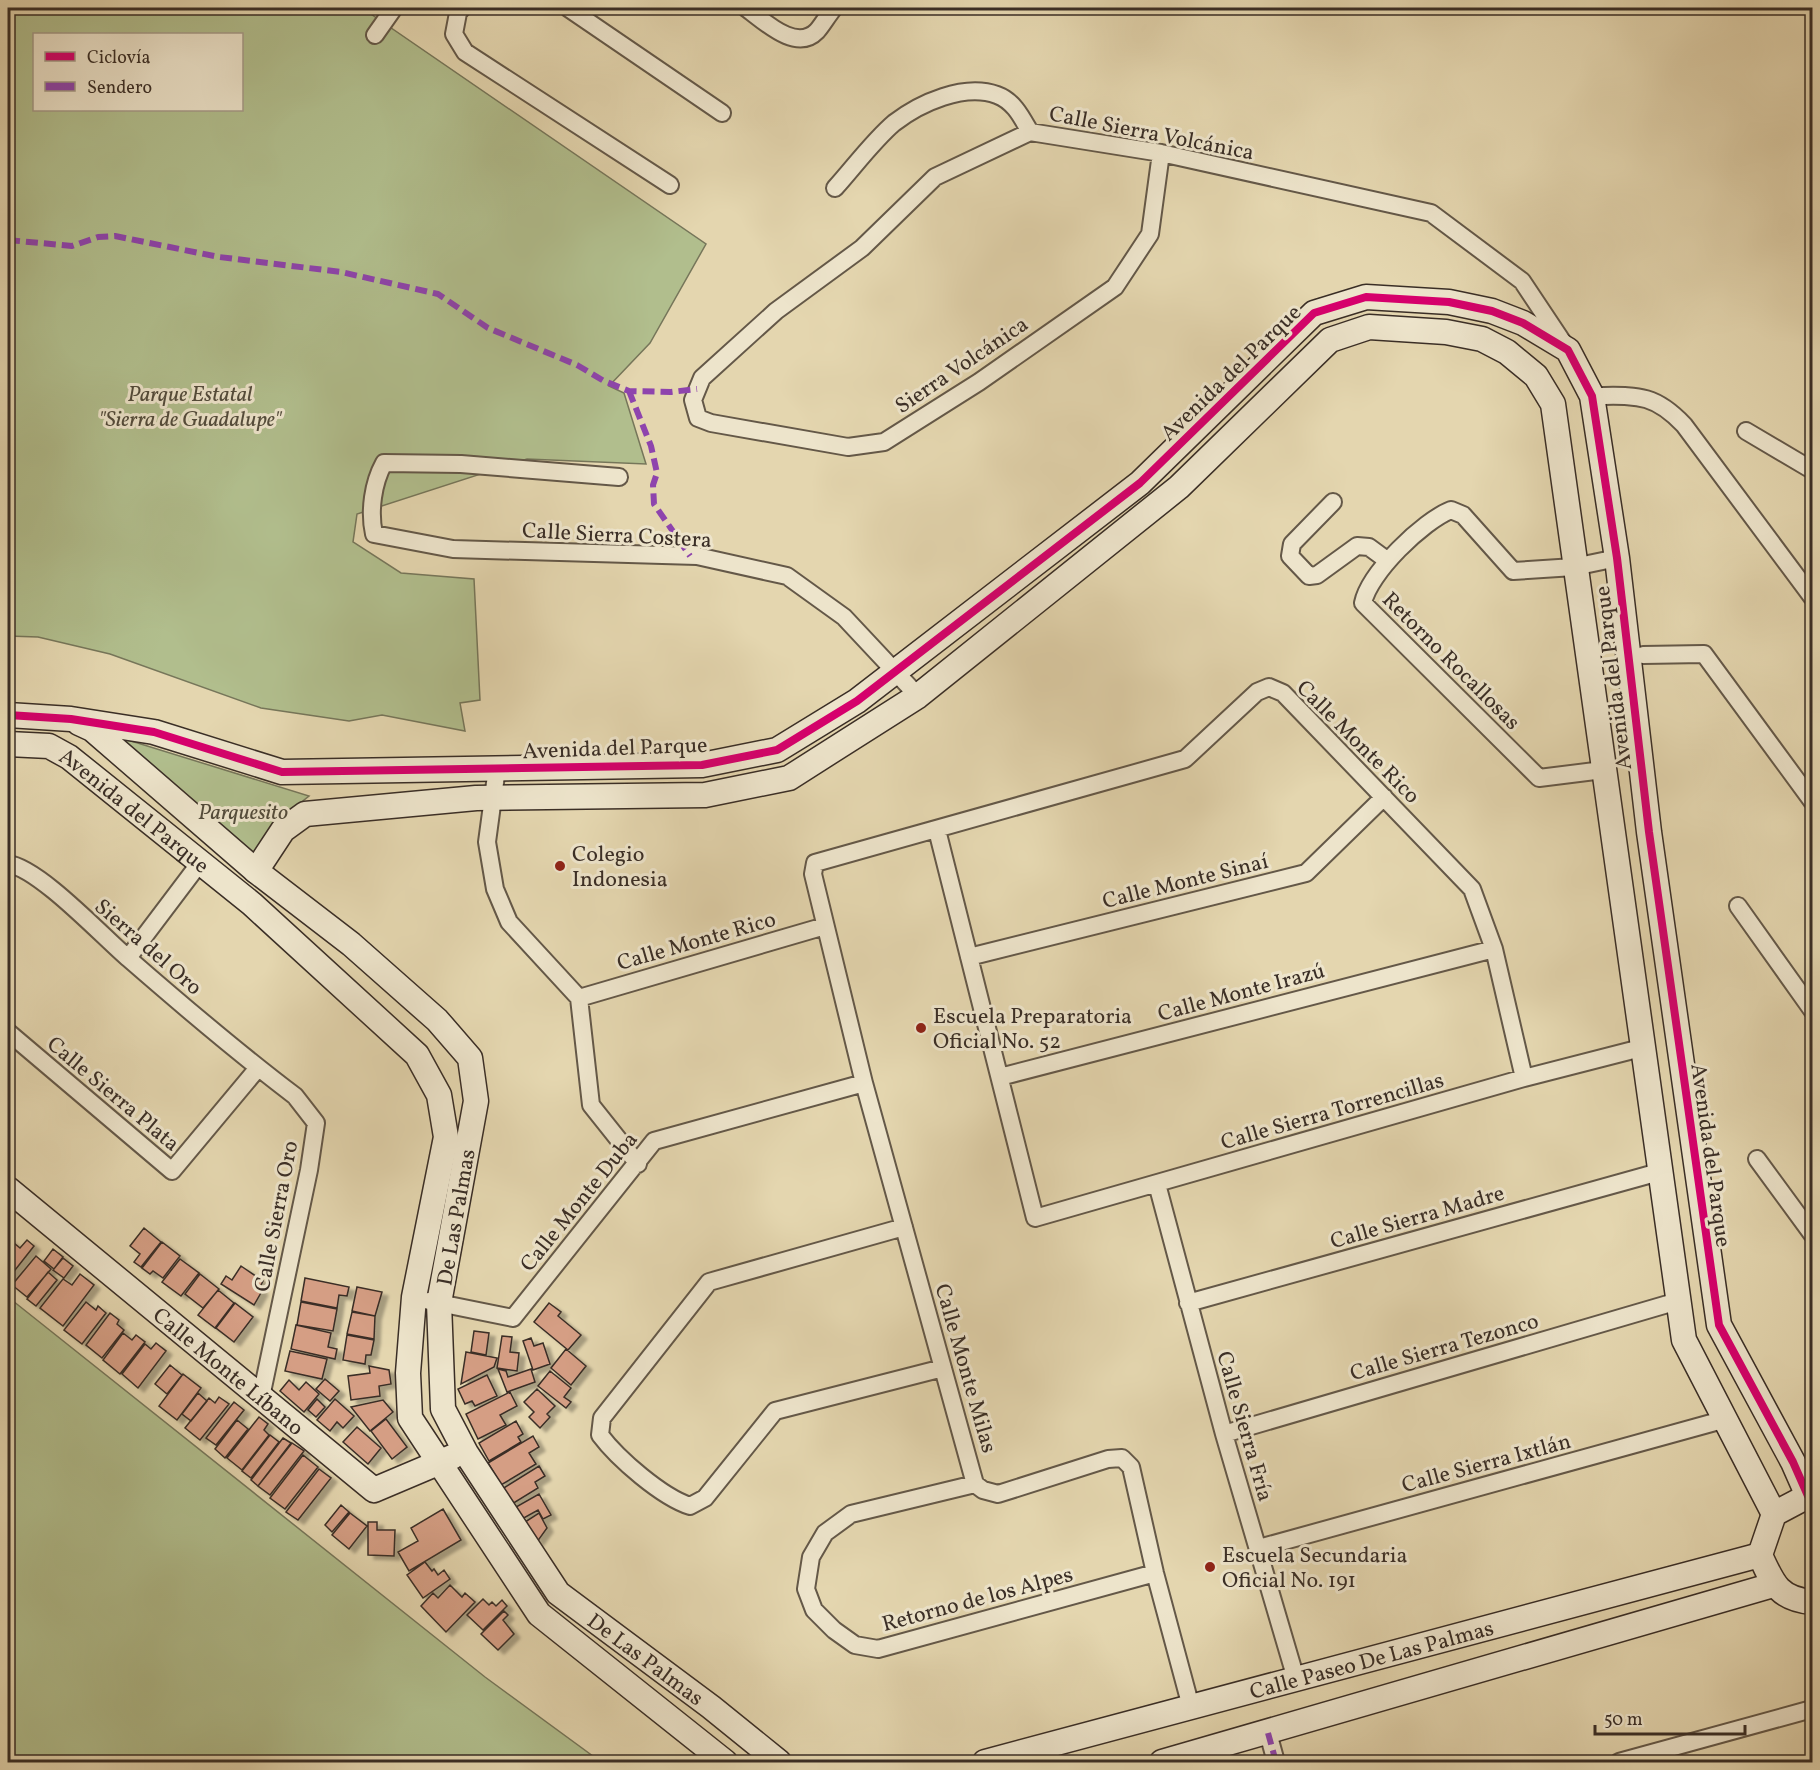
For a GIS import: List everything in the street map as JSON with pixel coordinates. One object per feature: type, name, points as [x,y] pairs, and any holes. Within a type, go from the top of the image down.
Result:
[{"type":"street","points":[[375,35],[394,8]]},
{"type":"street","points":[[462,8],[458,13],[454,34],[465,52],[670,185]]},
{"type":"street","points":[[568,8],[722,113]]},
{"type":"street","points":[[746,8],[783,34],[800,39],[815,33],[834,8]]},
{"type":"street","points":[[835,188],[894,123],[951,94],[974,92],[998,95],[1019,111],[1030,132]]},
{"type":"street","name":"Calle Sierra Volcánica","points":[[693,400],[702,378],[776,311],[862,248],[935,177],[1030,132],[1161,153],[1431,213],[1522,281],[1568,350]]},
{"type":"street","name":"Sierra Volcánica","points":[[693,400],[698,418],[711,423],[848,447],[884,442],[979,382],[1114,287],[1150,234],[1161,153]]},
{"type":"street","name":"Avenida del Parque","points":[[8,715],[71,719],[154,732],[282,772],[702,765],[777,750],[857,701],[1158,465],[1314,313],[1366,297],[1449,302],[1492,311],[1523,323],[1568,350],[1592,396],[1617,558],[1649,832],[1719,1326],[1810,1497],[1774,1514],[1684,1340],[1641,1048],[1553,404],[1536,376],[1507,352],[1482,339],[1446,332],[1369,327],[1330,340],[1179,487],[918,696],[789,778],[705,795],[493,798],[305,814],[283,830],[256,871]]},
{"type":"street","points":[[1592,396],[1636,396],[1666,405],[1684,425],[1812,597]]},
{"type":"street","points":[[1746,431],[1812,470]]},
{"type":"street","name":"Calle Sierra Costera","points":[[619,477],[461,464],[384,463],[376,477],[372,521],[374,534],[453,549],[697,556],[787,576],[844,617],[918,696]]},
{"type":"street","points":[[1158,465],[1179,487]]},
{"type":"street","points":[[1333,502],[1292,544],[1290,556],[1309,576],[1317,575],[1357,546],[1369,548],[1388,561]]},
{"type":"street","name":"Retorno Rocallosas","points":[[1603,770],[1539,778],[1364,603],[1366,591],[1388,561],[1438,516],[1451,510],[1463,515],[1514,571],[1574,567],[1617,558]]},
{"type":"street","points":[[1643,655],[1704,654],[1812,801]]},
{"type":"street","name":"Calle Monte Rico","points":[[815,863],[824,858],[937,830],[1185,759],[1257,692],[1269,687],[1283,693],[1472,889],[1494,949],[1524,1078]]},
{"type":"street","name":"De Las Palmas","points":[[71,719],[92,729],[256,871],[351,944],[437,1020],[470,1058],[476,1101],[440,1303],[443,1409],[466,1453],[558,1593],[711,1707],[777,1762]]},
{"type":"street","name":"Avenida del Parque","points":[[8,744],[49,746],[60,750],[199,864],[252,904]]},
{"type":"street","points":[[497,768],[487,842],[495,889],[509,922],[579,998],[591,1105],[638,1164]]},
{"type":"street","name":"Calle Monte Sinaí","points":[[969,957],[1306,873],[1384,797]]},
{"type":"street","points":[[937,830],[1000,1077]]},
{"type":"street","name":"Calle Monte Milas","points":[[815,863],[813,874],[864,1083],[975,1484],[983,1490],[998,1494],[1108,1459],[1122,1458],[1131,1467],[1155,1573],[1191,1707]]},
{"type":"street","name":"Sierra del Oro","points":[[8,864],[15,865],[46,885],[258,1068]]},
{"type":"street","points":[[128,958],[199,864]]},
{"type":"street","name":"De Las Palmas","points":[[252,904],[417,1055],[439,1095],[446,1137],[414,1297],[408,1373],[410,1418],[539,1614],[725,1762]]},
{"type":"street","points":[[1738,906],[1812,1010]]},
{"type":"street","name":"Calle Monte Rico","points":[[579,998],[825,926]]},
{"type":"street","points":[[327,973],[351,944]]},
{"type":"street","name":"Calle Monte Irazú","points":[[1000,1077],[1494,949]]},
{"type":"street","name":"Calle Sierra Plata","points":[[8,1032],[172,1171],[258,1068]]},
{"type":"street","name":"Calle Sierra Torrencillas","points":[[1000,1077],[1035,1218],[1524,1078],[1641,1048]]},
{"type":"street","name":"Calle Sierra Oro","points":[[258,1068],[295,1096],[316,1123],[309,1170],[261,1397]]},
{"type":"street","name":"Calle Monte Duba","points":[[440,1303],[513,1318],[638,1164],[654,1141],[864,1083]]},
{"type":"street","points":[[1757,1159],[1812,1234]]},
{"type":"street","name":"Calle Sierra Madre","points":[[1188,1303],[1659,1172]]},
{"type":"street","name":"Calle Sierra Fría","points":[[1157,1184],[1224,1434],[1296,1679]]},
{"type":"street","name":"Calle Monte Líbano","points":[[8,1189],[374,1490],[438,1461],[466,1453]]},
{"type":"street","points":[[904,1227],[709,1282],[602,1418],[600,1435],[609,1448],[675,1501],[690,1506],[705,1498],[775,1411],[943,1368]]},
{"type":"street","points":[[414,1297],[440,1303]]},
{"type":"street","name":"Calle Sierra Tezonco","points":[[1224,1434],[1678,1301]]},
{"type":"street","name":"Calle Sierra Ixtlán","points":[[1259,1548],[1726,1419]]},
{"type":"street","name":"Retorno de los Alpes","points":[[975,1484],[851,1514],[825,1533],[811,1557],[806,1589],[814,1610],[834,1630],[855,1645],[878,1649],[1155,1573]]},
{"type":"street","points":[[1774,1514],[1760,1556],[1773,1585],[1795,1600],[1812,1602]]},
{"type":"street","name":"Calle Paseo De Las Palmas","points":[[985,1762],[1760,1556]]},
{"type":"street","name":"Calle Paseo De Las Palmas","points":[[1162,1762],[1773,1585]]},
{"type":"street","points":[[539,1614],[558,1593]]},
{"type":"street","points":[[1618,1762],[1812,1709]]},
{"type":"street","points":[[1268,1733],[1276,1762]]},
{"type":"green space","name":"Parque Estatal \"Sierra de Guadalupe\"","points":[[8,8],[362,8],[706,244],[650,343],[609,386],[624,393],[646,464],[527,459],[357,514],[353,542],[401,573],[474,579],[480,700],[460,703],[465,731],[382,715],[349,721],[261,708],[110,654],[38,637],[8,636]]},
{"type":"green space","name":"Parquesito","points":[[102,732],[309,796],[274,824],[254,866]]},
{"type":"green space","points":[[8,1297],[485,1677],[601,1762],[8,1762]]},
{"type":"building","points":[[144,1228],[161,1242],[141,1267],[134,1262],[140,1254],[130,1246]]},
{"type":"building","points":[[9,1239],[20,1248],[27,1240],[34,1246],[8,1279]]},
{"type":"building","points":[[162,1242],[180,1256],[163,1278],[153,1271],[150,1274],[142,1268]]},
{"type":"building","points":[[53,1249],[63,1257],[54,1269],[44,1261]]},
{"type":"building","points":[[36,1256],[51,1269],[27,1297],[12,1285]]},
{"type":"building","points":[[63,1258],[73,1266],[64,1278],[53,1270]]},
{"type":"building","points":[[180,1259],[199,1273],[181,1296],[162,1282]]},
{"type":"building","points":[[241,1266],[263,1281],[259,1289],[262,1291],[254,1305],[221,1284],[226,1276],[232,1280]]},
{"type":"building","points":[[48,1272],[57,1280],[36,1306],[27,1299]]},
{"type":"building","points":[[80,1274],[94,1285],[63,1326],[40,1308],[63,1279],[72,1285]]},
{"type":"building","points":[[200,1274],[219,1289],[203,1308],[185,1294]]},
{"type":"building","points":[[305,1278],[349,1287],[347,1296],[339,1295],[337,1308],[301,1301]]},
{"type":"building","points":[[357,1287],[382,1292],[375,1316],[352,1311]]},
{"type":"building","points":[[218,1290],[234,1303],[215,1328],[198,1315]]},
{"type":"building","points":[[86,1302],[96,1310],[98,1306],[106,1313],[82,1344],[64,1330]]},
{"type":"building","points":[[301,1302],[337,1309],[333,1331],[297,1325]]},
{"type":"building","points":[[235,1303],[253,1317],[234,1342],[216,1328]]},
{"type":"building","points":[[549,1303],[561,1312],[558,1316],[581,1335],[568,1350],[534,1322]]},
{"type":"building","points":[[352,1312],[375,1316],[374,1339],[347,1334]]},
{"type":"building","points":[[110,1313],[119,1320],[117,1324],[124,1330],[102,1358],[86,1345]]},
{"type":"building","points":[[296,1325],[331,1333],[328,1347],[337,1349],[335,1359],[291,1349]]},
{"type":"building","points":[[474,1331],[489,1333],[486,1355],[471,1352]]},
{"type":"building","points":[[123,1333],[132,1340],[136,1335],[145,1342],[120,1374],[103,1360]]},
{"type":"building","points":[[347,1335],[374,1340],[371,1355],[366,1355],[365,1364],[343,1360]]},
{"type":"building","points":[[502,1336],[512,1337],[510,1352],[519,1353],[517,1371],[497,1368]]},
{"type":"building","points":[[531,1338],[534,1346],[543,1343],[550,1364],[533,1370],[523,1341]]},
{"type":"building","points":[[156,1343],[166,1351],[138,1388],[122,1374],[145,1344],[151,1349]]},
{"type":"building","points":[[566,1349],[586,1366],[571,1385],[551,1368]]},
{"type":"building","points":[[290,1351],[327,1359],[322,1379],[285,1371]]},
{"type":"building","points":[[466,1352],[497,1358],[494,1367],[461,1384]]},
{"type":"building","points":[[170,1365],[182,1375],[167,1394],[155,1384]]},
{"type":"building","points":[[369,1366],[389,1370],[391,1384],[379,1386],[380,1396],[351,1400],[348,1376],[370,1373]]},
{"type":"building","points":[[498,1369],[506,1371],[508,1377],[531,1369],[535,1382],[507,1392]]},
{"type":"building","points":[[550,1371],[571,1388],[564,1397],[571,1402],[566,1408],[538,1386]]},
{"type":"building","points":[[183,1374],[201,1388],[177,1420],[159,1406]]},
{"type":"building","points":[[487,1375],[497,1396],[475,1406],[472,1401],[465,1404],[458,1389]]},
{"type":"building","points":[[325,1379],[339,1391],[330,1401],[316,1389]]},
{"type":"building","points":[[289,1380],[299,1390],[306,1382],[319,1394],[304,1412],[280,1391]]},
{"type":"building","points":[[537,1389],[555,1406],[547,1414],[550,1417],[540,1428],[529,1417],[534,1412],[524,1402]]},
{"type":"building","points":[[510,1392],[517,1406],[500,1415],[506,1425],[478,1439],[466,1414]]},
{"type":"building","points":[[198,1393],[207,1401],[191,1421],[182,1414]]},
{"type":"building","points":[[219,1397],[229,1404],[200,1440],[185,1428],[209,1398],[215,1403]]},
{"type":"building","points":[[317,1399],[325,1407],[316,1417],[308,1410]]},
{"type":"building","points":[[335,1399],[354,1416],[343,1428],[337,1422],[330,1431],[317,1420]]},
{"type":"building","points":[[383,1400],[393,1412],[370,1431],[351,1407]]},
{"type":"building","points":[[234,1402],[244,1410],[216,1445],[206,1438]]},
{"type":"building","points":[[259,1417],[268,1424],[264,1430],[269,1435],[242,1470],[227,1458]]},
{"type":"building","points":[[386,1419],[407,1447],[392,1459],[371,1431]]},
{"type":"building","points":[[237,1420],[248,1429],[225,1458],[215,1449]]},
{"type":"building","points":[[516,1421],[523,1434],[518,1437],[521,1442],[489,1461],[479,1443]]},
{"type":"building","points":[[357,1427],[381,1448],[368,1464],[343,1442]]},
{"type":"building","points":[[270,1435],[279,1442],[251,1478],[242,1471]]},
{"type":"building","points":[[533,1436],[539,1447],[529,1453],[536,1464],[501,1485],[488,1463]]},
{"type":"building","points":[[283,1438],[291,1443],[258,1486],[251,1480]]},
{"type":"building","points":[[292,1443],[304,1451],[270,1495],[258,1486]]},
{"type":"building","points":[[303,1455],[318,1467],[285,1509],[270,1498]]},
{"type":"building","points":[[539,1466],[545,1476],[535,1482],[538,1488],[512,1504],[502,1489]]},
{"type":"building","points":[[319,1469],[331,1478],[298,1520],[286,1512]]},
{"type":"building","points":[[539,1494],[551,1515],[543,1519],[538,1510],[522,1519],[516,1507]]},
{"type":"building","points":[[341,1505],[349,1512],[332,1532],[325,1525]]},
{"type":"building","points":[[443,1509],[461,1540],[409,1571],[398,1552],[418,1541],[411,1528]]},
{"type":"building","points":[[350,1513],[367,1526],[349,1549],[332,1535]]},
{"type":"building","points":[[539,1513],[547,1528],[537,1542],[525,1522]]},
{"type":"building","points":[[368,1522],[377,1522],[377,1530],[395,1530],[394,1556],[368,1555]]},
{"type":"building","points":[[425,1562],[438,1575],[444,1570],[450,1579],[423,1598],[407,1575]]},
{"type":"building","points":[[450,1585],[462,1597],[465,1593],[475,1602],[446,1632],[421,1606],[433,1593],[438,1598]]},
{"type":"building","points":[[483,1599],[489,1605],[492,1602],[496,1606],[502,1600],[507,1606],[483,1630],[467,1615]]},
{"type":"building","points":[[504,1611],[508,1615],[503,1620],[514,1634],[498,1650],[481,1634]]},
{"type":"marked path","points":[[8,240],[72,246],[98,237],[115,236],[219,257],[341,272],[438,294],[488,328],[577,365],[604,381],[629,391],[671,392],[697,389]]},
{"type":"marked path","points":[[629,391],[651,446],[657,473],[653,485],[654,504],[690,556]]},
{"type":"marked path","points":[[1268,1733],[1276,1762]]},
{"type":"cycle path","points":[[8,715],[71,719],[154,732],[282,772],[702,765],[777,750],[857,701],[1140,483],[1314,313],[1366,297],[1449,302],[1492,311],[1523,323],[1568,350],[1592,396],[1617,558],[1649,832],[1719,1325],[1793,1462],[1808,1496]]},
{"type":"place","name":"Colegio Indonesia","points":[[560,866]]},
{"type":"place","name":"Escuela Preparatoria Oficial No. 52","points":[[921,1028]]},
{"type":"place","name":"Escuela Secundaria Oficial No. 191","points":[[1210,1567]]}]
